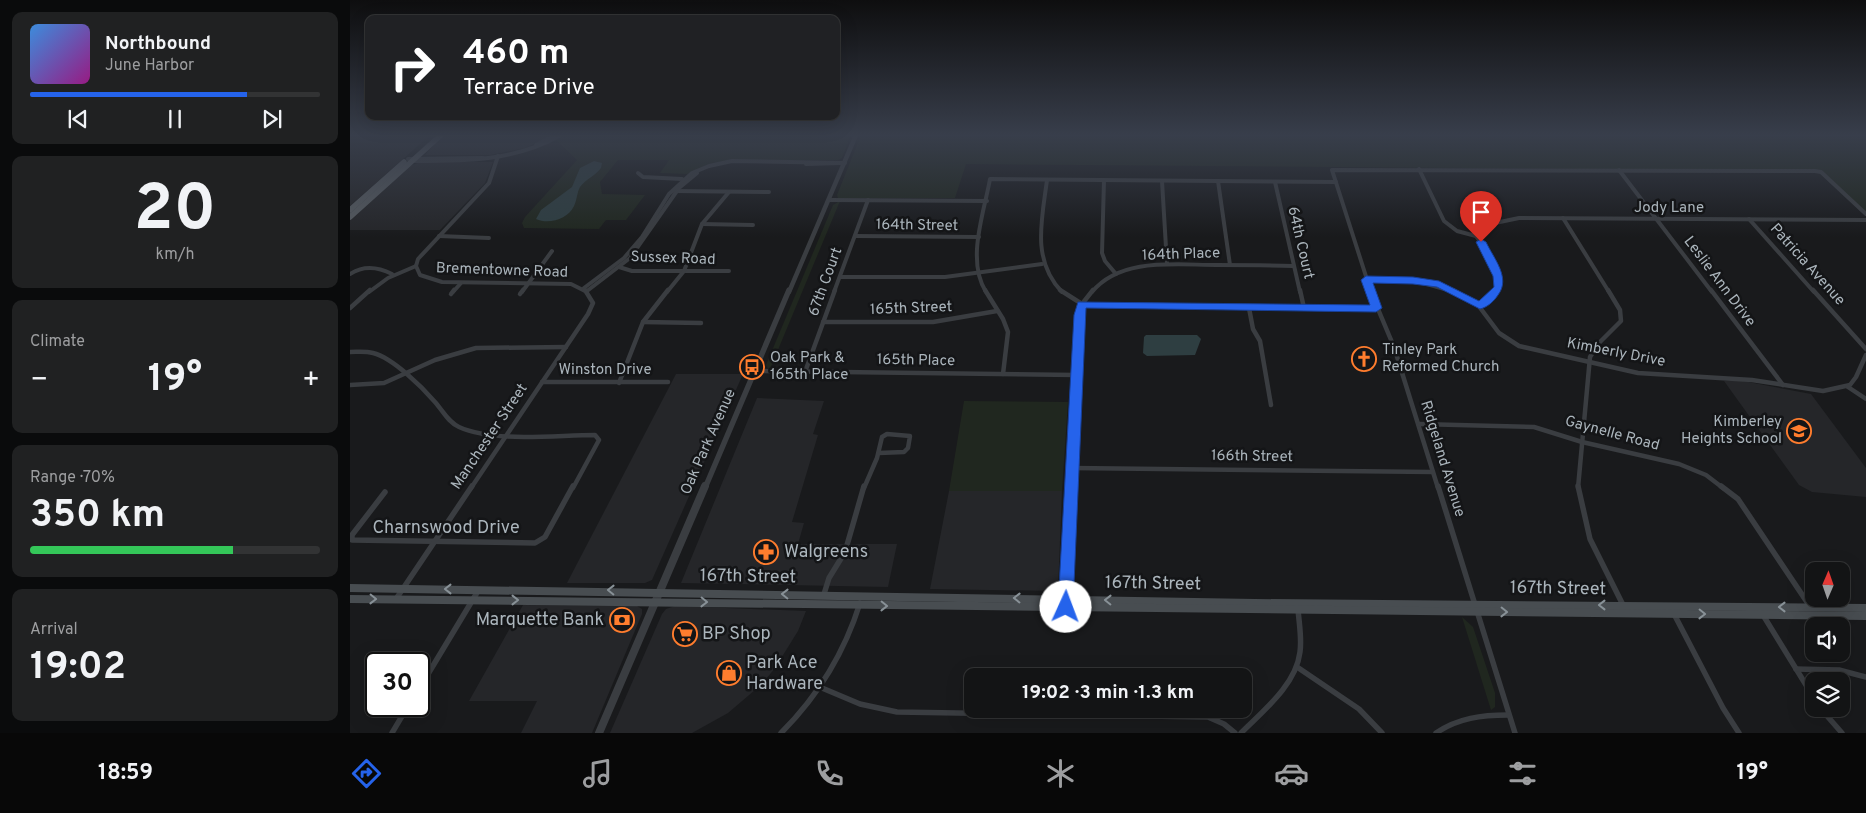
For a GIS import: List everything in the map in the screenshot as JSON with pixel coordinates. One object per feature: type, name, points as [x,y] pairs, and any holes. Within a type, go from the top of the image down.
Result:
[{"type":"main road","points":[[350,210],[396,169]]},
{"type":"main road","points":[[350,217],[403,169]]},
{"type":"main road","name":"167th Street","points":[[350,588],[862,594],[1066,603]]},
{"type":"main road","name":"167th Street","points":[[350,599],[655,601],[860,605],[1066,603],[1626,610],[1805,607]]},
{"type":"main road","name":"167th Street","points":[[1850,608],[1866,608]]},
{"type":"main road","name":"167th Street","points":[[1672,610],[1764,615],[1866,616]]},
{"type":"street","name":"Brementowne Road","points":[[494,169],[489,183],[418,259],[416,266],[420,275],[428,280],[462,283],[571,284],[585,290]]},
{"type":"street","points":[[618,267],[670,191],[682,178],[700,169]]},
{"type":"street","points":[[585,290],[618,267],[646,238],[684,181],[705,169]]},
{"type":"street","name":"Oak Park Avenue","points":[[598,733],[842,169]]},
{"type":"street","name":"Ridgeland Avenue","points":[[1337,169],[1332,170],[1366,280],[1376,308],[1394,347],[1515,733]]},
{"type":"street","points":[[1419,169],[1444,221],[1450,228],[1476,236],[1498,276],[1499,287],[1480,306]]},
{"type":"street","points":[[1460,169],[1820,172],[1866,214]]},
{"type":"street","name":"Leslie Ann Drive","points":[[1618,170],[1784,385]]},
{"type":"street","points":[[638,173],[642,176],[682,178]]},
{"type":"street","points":[[1003,374],[1008,332],[990,301],[978,274],[977,251],[990,179],[1336,182]]},
{"type":"street","points":[[1047,180],[1040,247],[1042,264],[1054,285],[1067,298],[1082,304],[1249,308],[1376,308]]},
{"type":"street","points":[[1104,180],[1102,253],[1105,261],[1116,274]]},
{"type":"street","points":[[1162,181],[1167,264]]},
{"type":"street","points":[[1218,181],[1230,265]]},
{"type":"street","name":"64th Court","points":[[1275,182],[1304,308]]},
{"type":"street","points":[[670,191],[768,192]]},
{"type":"street","points":[[619,382],[643,322],[684,271],[702,224],[728,192]]},
{"type":"street","points":[[830,200],[986,201]]},
{"type":"street","name":"67th Court","points":[[805,372],[868,200]]},
{"type":"street","points":[[1563,218],[1620,310],[1621,321],[1609,335],[1591,350],[1577,484],[1583,519],[1590,539],[1626,610]]},
{"type":"street","name":"Jody Lane","points":[[1476,236],[1495,223],[1506,220],[1563,218],[1866,220]]},
{"type":"street","name":"Patricia Avenue","points":[[1749,220],[1866,349]]},
{"type":"street","points":[[702,224],[753,225]]},
{"type":"street","points":[[438,236],[489,238]]},
{"type":"street","name":"164th Street","points":[[855,236],[979,237]]},
{"type":"street","points":[[639,238],[646,238]]},
{"type":"street","points":[[520,294],[552,251]]},
{"type":"street","points":[[840,277],[946,277],[1042,264]]},
{"type":"street","name":"164th Place","points":[[1082,304],[1090,292],[1116,274],[1131,268],[1167,264],[1293,266]]},
{"type":"street","points":[[350,308],[380,281],[392,274],[416,266]]},
{"type":"street","name":"Sussex Road","points":[[618,267],[632,271],[729,271]]},
{"type":"street","points":[[350,274],[361,268],[369,268],[392,274]]},
{"type":"street","name":"Kimberly Drive","points":[[1366,280],[1413,280],[1439,284],[1480,306],[1505,340],[1519,346],[1590,363],[1637,373],[1730,378],[1822,391],[1848,386]]},
{"type":"street","points":[[451,294],[462,283]]},
{"type":"street","name":"Manchester Street","points":[[396,599],[593,303],[585,290]]},
{"type":"street","points":[[1066,603],[1079,315],[1082,304]]},
{"type":"street","points":[[1249,308],[1253,329],[1260,341],[1271,405]]},
{"type":"street","name":"165th Street","points":[[824,322],[936,322],[973,317],[997,311]]},
{"type":"street","points":[[643,322],[701,323]]},
{"type":"street","points":[[350,385],[380,384],[435,360],[476,348],[566,346]]},
{"type":"street","points":[[350,352],[375,354],[385,359],[422,389],[448,419],[457,426],[482,433],[507,434]]},
{"type":"street","points":[[1866,355],[1852,383],[1848,386],[1866,399]]},
{"type":"street","name":"165th Place","points":[[755,371],[1076,375]]},
{"type":"street","name":"Winston Drive","points":[[542,382],[668,382]]},
{"type":"street","name":"Gaynelle Road","points":[[1419,424],[1534,427],[1582,442],[1679,464],[1720,483],[1738,499],[1805,599]]},
{"type":"street","name":"Charnswood Drive","points":[[385,492],[352,535],[352,540],[535,543],[541,541],[599,440],[595,435],[507,434]]},
{"type":"street","points":[[824,594],[829,578],[845,552],[863,489],[884,436],[905,434],[910,436],[908,448],[904,452],[878,453]]},
{"type":"street","name":"166th Street","points":[[1072,468],[1433,472]]},
{"type":"street","points":[[430,671],[478,589]]},
{"type":"street","points":[[781,733],[822,688],[846,646],[862,594]]},
{"type":"street","points":[[1241,733],[1272,702],[1297,667],[1300,639],[1298,606]]},
{"type":"street","points":[[1759,607],[1805,684]]},
{"type":"street","name":"Gaynelle Road","points":[[1811,608],[1815,616]]},
{"type":"street","points":[[1672,610],[1723,708],[1739,733]]},
{"type":"street","points":[[1297,667],[1359,709],[1382,733]]},
{"type":"street","points":[[1796,669],[1839,670],[1866,677]]},
{"type":"street","points":[[822,688],[860,704],[897,712],[1208,716],[1224,724],[1235,733]]},
{"type":"street","points":[[1436,733],[1450,722],[1482,715],[1508,715]]},
{"type":"street","points":[[392,733],[401,717]]},
{"type":"street","points":[[1828,717],[1842,733]]},
{"type":"shaded area","points":[[350,169],[391,169],[350,206]]},
{"type":"shaded area","points":[[405,169],[490,169],[485,183],[440,230],[350,230],[350,219]]},
{"type":"shaded area","points":[[569,169],[610,169],[600,182],[602,194],[645,195],[626,220],[606,220],[599,229],[524,228],[522,223],[525,217]]},
{"type":"shaded area","points":[[579,169],[600,169],[580,187],[571,211],[558,220],[541,221],[536,219],[541,210],[572,187]]},
{"type":"shaded area","points":[[663,169],[698,169],[687,174],[660,173]]},
{"type":"shaded area","points":[[847,169],[964,169],[955,198],[838,198],[837,195]]},
{"type":"shaded area","points":[[1603,169],[1866,169],[1866,212],[1822,171]]},
{"type":"shaded area","points":[[840,201],[770,369],[768,369],[766,365],[833,205]]},
{"type":"shaded area","points":[[1146,335],[1197,335],[1201,339],[1195,355],[1147,356],[1143,353],[1144,337]]},
{"type":"shaded area","points":[[676,374],[743,374],[652,580],[645,583],[567,583]]},
{"type":"shaded area","name":"Kimberley Heights School","points":[[1724,381],[1743,381],[1811,394],[1866,468],[1866,497],[1812,492],[1799,485]]},
{"type":"shaded area","points":[[757,398],[824,401],[813,434],[818,435],[792,522],[804,523],[798,544],[897,544],[888,587],[681,583]]},
{"type":"shaded area","points":[[964,401],[1068,402],[1062,491],[949,491]]},
{"type":"shaded area","points":[[949,491],[1062,491],[1058,591],[930,589]]},
{"type":"shaded area","points":[[523,605],[637,606],[642,609],[642,614],[592,733],[521,733],[537,701],[469,701]]},
{"type":"shaded area","points":[[675,606],[806,611],[798,631],[775,668],[762,684],[728,713],[692,733],[610,733],[662,614],[666,609]]},
{"type":"shaded area","points":[[1462,617],[1473,627],[1495,693],[1495,707],[1491,710]]},
{"type":"place","name":"Tinley Park Reformed Church","points":[[1364,359]]},
{"type":"place","name":"Oak Park & 165th Place","points":[[752,367]]},
{"type":"place","name":"Kimberley Heights School","points":[[1799,431]]},
{"type":"place","name":"Walgreens","points":[[766,552]]},
{"type":"place","name":"Marquette Bank","points":[[622,620]]},
{"type":"place","name":"BP Shop","points":[[685,634]]},
{"type":"place","name":"Park Ace Hardware","points":[[729,673]]},
{"type":"route","points":[[1066,607],[1079,315],[1082,304],[1094,306],[1376,308],[1366,280],[1413,280],[1439,284],[1480,306],[1499,287],[1498,276],[1481,242]]}]
